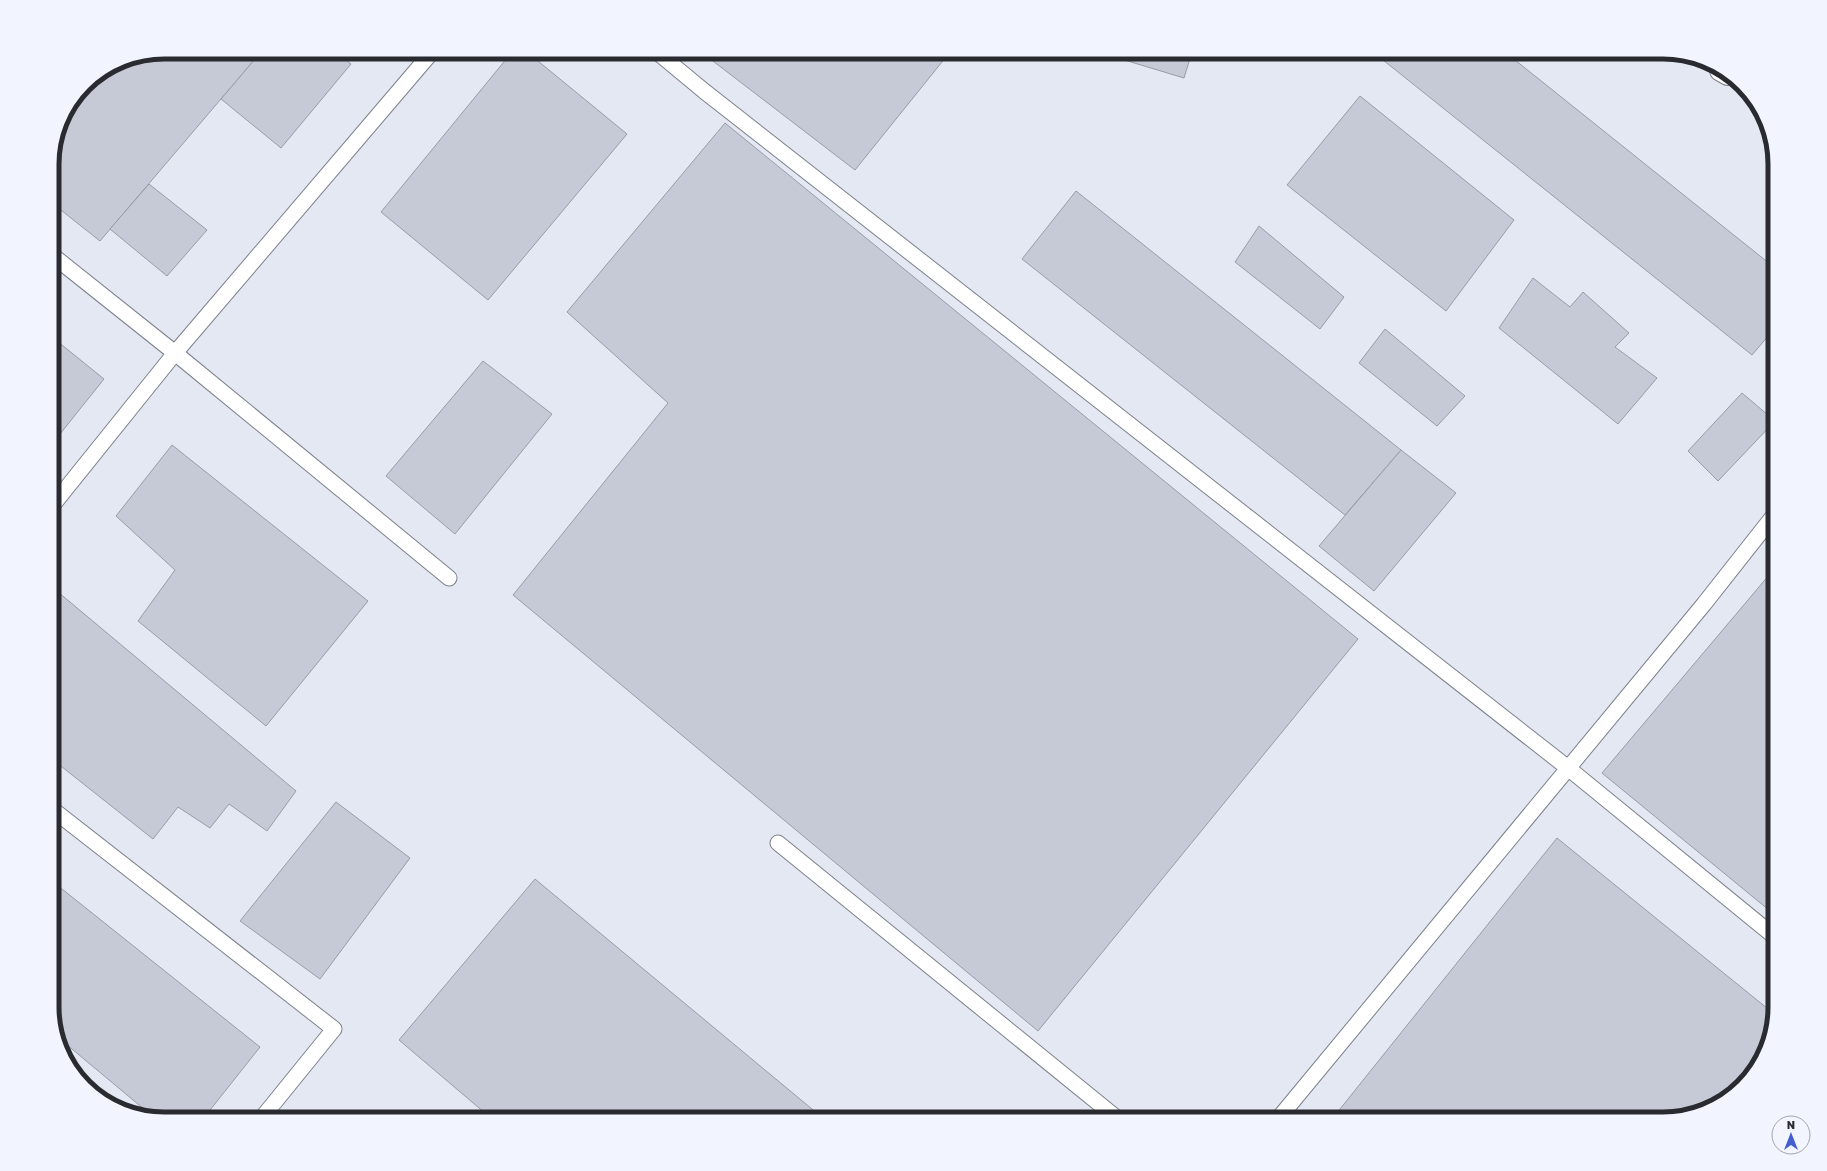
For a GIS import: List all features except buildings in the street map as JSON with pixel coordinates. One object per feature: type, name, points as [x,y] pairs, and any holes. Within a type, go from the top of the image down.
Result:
[{"type":"lane","points":[[59,497],[175,353],[426,59]]},
{"type":"lane","points":[[665,59],[704,91],[1568,768],[1768,931]]},
{"type":"lane","points":[[59,261],[175,353],[448,578]]},
{"type":"lane","points":[[1284,1112],[1704,604],[1768,523]]},
{"type":"lane","points":[[59,814],[334,1029],[267,1112]]},
{"type":"lane","points":[[778,843],[1109,1112]]}]
